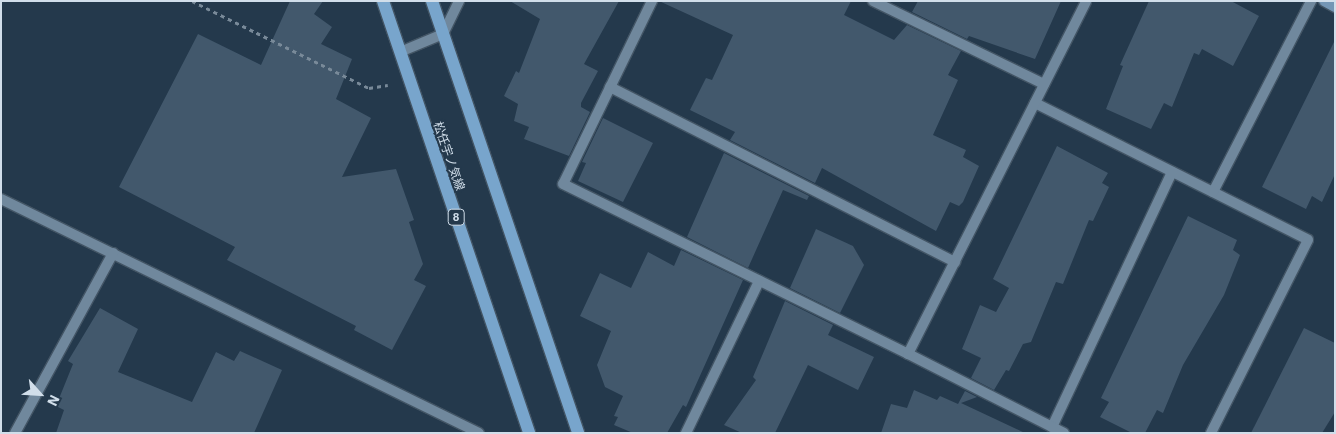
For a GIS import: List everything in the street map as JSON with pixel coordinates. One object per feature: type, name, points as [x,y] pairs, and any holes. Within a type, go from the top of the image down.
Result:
[{"type":"main road","name":"松任宇ノ気線","points":[[383,1],[529,433]]},
{"type":"main road","points":[[432,1],[578,433]]},
{"type":"street","points":[[400,52],[443,34],[459,1]]},
{"type":"street","points":[[652,1],[563,184],[1064,433]]},
{"type":"street","points":[[872,1],[1044,84]]},
{"type":"street","points":[[908,354],[1086,1]]},
{"type":"street","points":[[1214,192],[1311,1]]},
{"type":"street","points":[[1324,1],[1335,7]]},
{"type":"street","points":[[610,87],[955,262]]},
{"type":"street","points":[[1035,103],[1308,240],[1211,433]]},
{"type":"street","points":[[1052,427],[1172,172]]},
{"type":"street","points":[[1,199],[479,433]]},
{"type":"street","points":[[15,433],[113,253]]},
{"type":"street","points":[[686,433],[759,281]]},
{"type":"path","points":[[192,1],[369,88],[410,83]]},
{"type":"building","points":[[290,1],[323,1],[314,14],[332,27],[321,44],[352,59],[336,99],[371,118],[342,177],[396,169],[414,220],[409,222],[423,264],[414,280],[426,286],[392,350],[354,330],[356,326],[227,260],[235,247],[119,187],[198,34],[261,65]]},
{"type":"building","points":[[510,1],[619,1],[584,64],[598,71],[581,103],[581,107],[590,112],[569,156],[524,139],[529,127],[514,121],[518,104],[504,96],[516,71],[519,73],[540,19]]},
{"type":"building","points":[[659,1],[851,1],[844,15],[894,40],[907,25],[961,51],[948,75],[958,80],[933,135],[966,150],[963,157],[979,166],[963,202],[959,206],[950,202],[936,231],[822,168],[815,183],[730,140],[735,132],[690,110],[706,78],[712,80],[733,35]]},
{"type":"building","points":[[918,1],[1061,1],[1035,59],[969,36],[967,39],[912,12]]},
{"type":"building","points":[[1149,1],[1231,1],[1259,16],[1233,66],[1202,49],[1199,55],[1194,53],[1172,107],[1164,103],[1151,129],[1106,109],[1123,66],[1120,65]]},
{"type":"building","points":[[1335,40],[1335,174],[1322,202],[1312,196],[1306,209],[1262,187]]},
{"type":"building","points":[[603,118],[653,143],[623,202],[578,181],[586,163],[582,162]]},
{"type":"building","points":[[1057,146],[1108,173],[1102,183],[1109,187],[1093,221],[1089,220],[1063,284],[1056,282],[1031,342],[1023,344],[1009,371],[1006,370],[994,390],[971,378],[981,358],[962,349],[980,305],[996,312],[1009,288],[993,279]]},
{"type":"building","points":[[724,153],[809,196],[807,200],[783,190],[748,268],[687,237]]},
{"type":"building","points":[[1188,216],[1237,240],[1233,250],[1240,255],[1224,295],[1183,365],[1163,413],[1157,410],[1145,433],[1132,433],[1100,417],[1109,402],[1101,398]]},
{"type":"building","points":[[816,229],[853,246],[864,265],[840,313],[790,288]]},
{"type":"building","points":[[681,250],[743,280],[686,407],[683,405],[667,433],[633,433],[614,425],[618,417],[614,416],[623,396],[605,387],[597,365],[611,331],[580,316],[600,273],[631,288],[648,252],[674,266]]},
{"type":"building","points":[[785,301],[833,325],[828,335],[874,357],[858,390],[808,365],[775,433],[742,433],[724,425],[756,380],[753,377]]},
{"type":"building","points":[[100,308],[138,329],[118,372],[192,402],[216,352],[234,361],[240,351],[282,370],[254,433],[56,433],[64,410],[56,406],[73,364],[68,361]]},
{"type":"building","points":[[1304,328],[1335,343],[1335,412],[1322,433],[1251,433]]},
{"type":"building","points":[[914,390],[937,400],[940,396],[958,404],[965,391],[977,397],[961,403],[1025,433],[881,433],[891,404],[907,408]]}]
